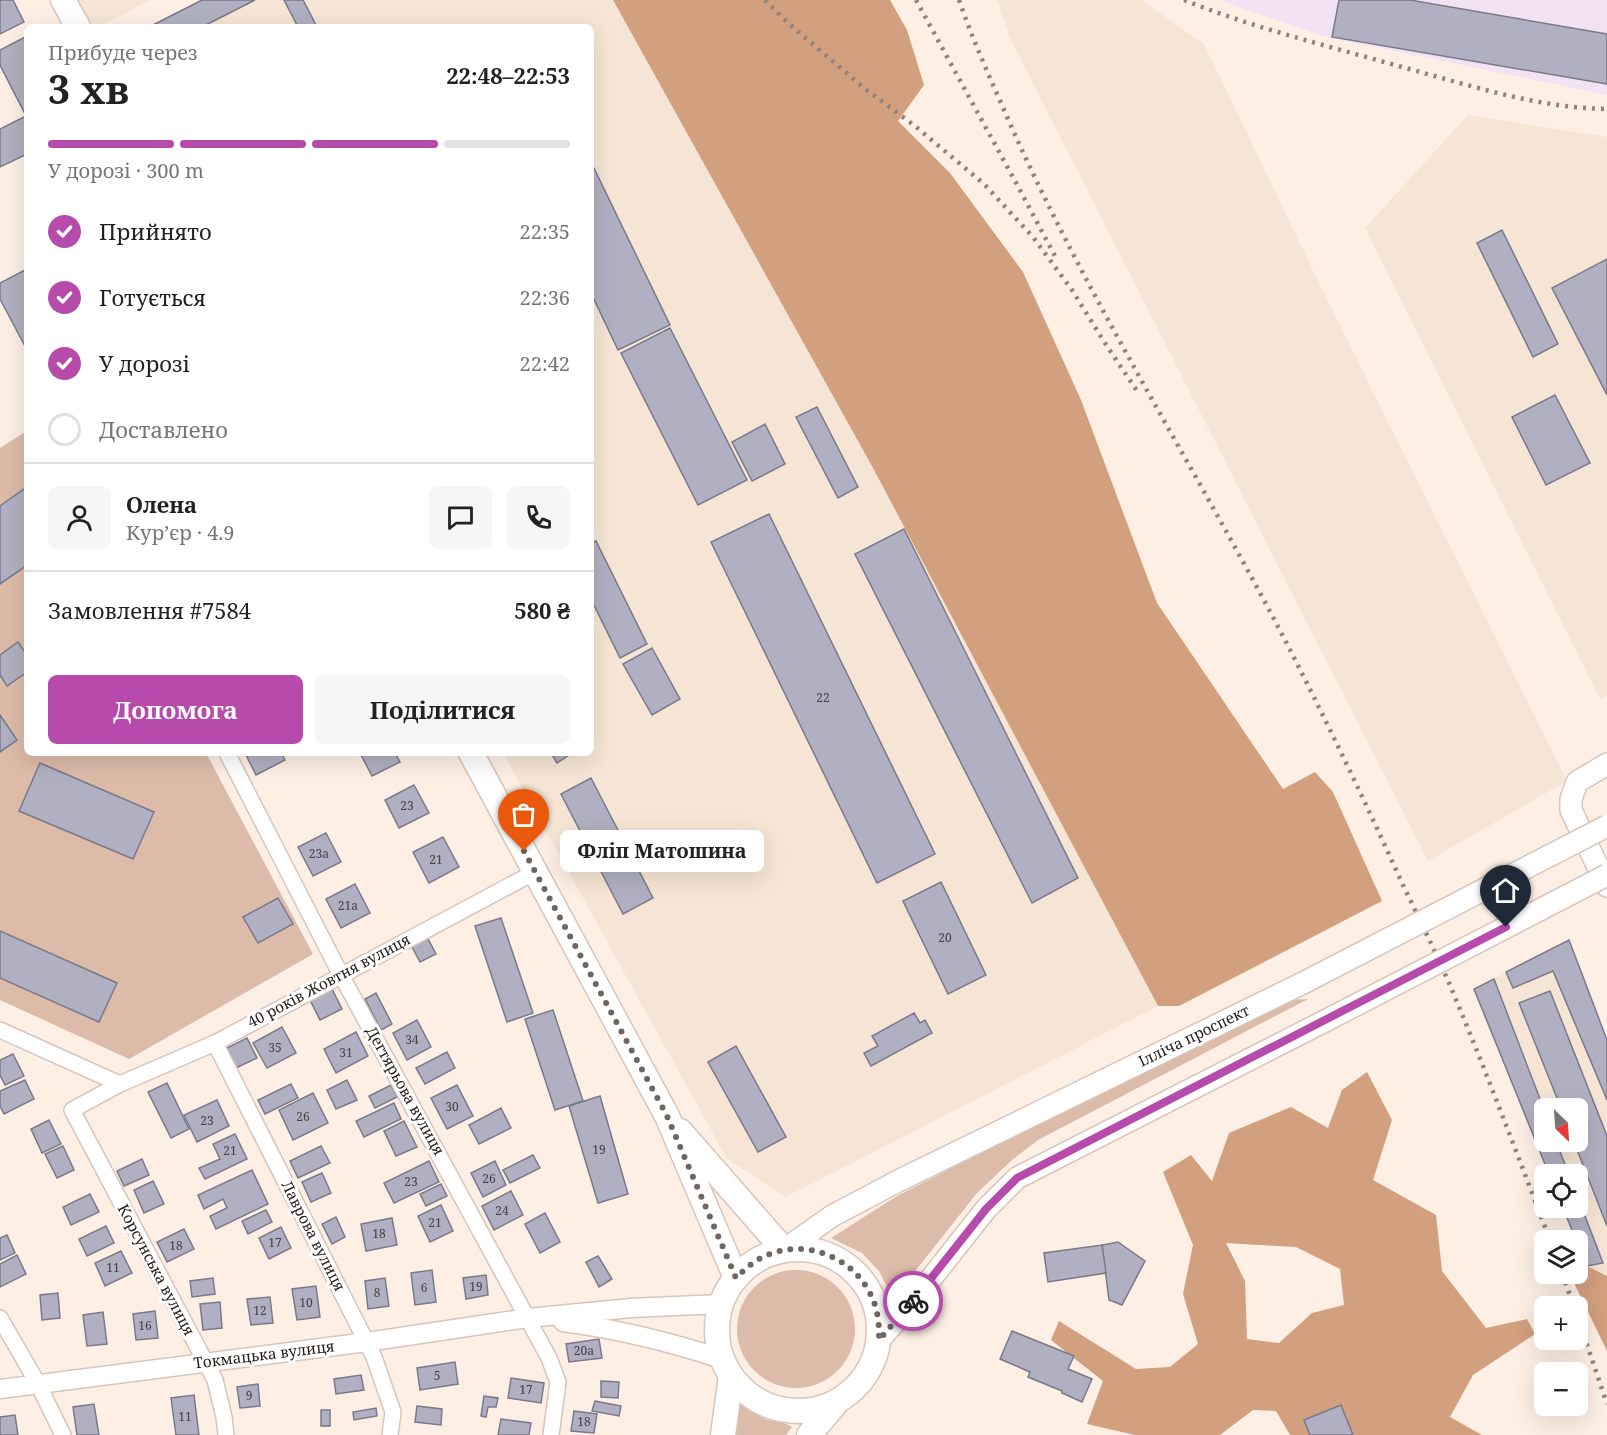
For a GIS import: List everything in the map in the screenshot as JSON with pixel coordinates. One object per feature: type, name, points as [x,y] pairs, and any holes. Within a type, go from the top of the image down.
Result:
[{"type":"main road","points":[[63,0],[76,24]]},
{"type":"main road","points":[[473,756],[667,1116],[736,1278]]},
{"type":"main road","points":[[879,1340],[911,1304],[986,1209],[1017,1178],[1606,878],[1571,810],[1571,799],[1577,782],[1607,764]]},
{"type":"main road","name":"Ілліча проспект","points":[[784,1250],[832,1216],[897,1180],[1303,983],[1607,826]]},
{"type":"main road","points":[[667,1116],[784,1250]]},
{"type":"main road","points":[[801,1249],[829,1255],[848,1266],[859,1276],[874,1301],[879,1340],[876,1354],[866,1376],[850,1393],[822,1409],[784,1410],[754,1399],[738,1386],[726,1368],[718,1347],[717,1319],[721,1304],[736,1278],[758,1260],[784,1250],[801,1249]]},
{"type":"main road","points":[[723,1435],[726,1368]]},
{"type":"main road","points":[[809,1435],[839,1400]]},
{"type":"street","name":"Дегтярьова вулиця","points":[[228,756],[341,975],[549,1358],[558,1383],[551,1435]]},
{"type":"street","name":"40 років Жовтня вулиця","points":[[72,1110],[120,1084],[215,1042],[535,872]]},
{"type":"street","points":[[0,1030],[120,1084]]},
{"type":"street","name":"Лаврова вулиця","points":[[215,1042],[374,1357],[393,1412],[390,1435]]},
{"type":"street","name":"Корсунська вулиця","points":[[72,1110],[215,1380],[226,1435]]},
{"type":"street","name":"Токмацька вулиця","points":[[0,1389],[367,1342],[528,1318],[631,1308],[721,1304]]},
{"type":"street","points":[[0,1318],[38,1384],[63,1435]]},
{"type":"street","name":"Токмацька вулиця","points":[[528,1318],[621,1331],[667,1342],[726,1368]]},
{"type":"shaded area","points":[[72,0],[150,0],[104,24],[84,24]]},
{"type":"shaded area","points":[[207,0],[613,0],[873,468],[1158,1006],[786,1197],[727,1159],[505,756],[594,756],[594,24],[157,24]]},
{"type":"shaded area","points":[[613,0],[890,0],[907,30],[924,85],[898,121],[950,173],[1023,272],[1081,400],[1157,603],[1283,789],[1315,772],[1333,792],[1382,901],[1179,1006],[1158,1006],[873,468]]},
{"type":"shaded area","points":[[997,0],[1141,0],[1204,44],[1323,291],[1567,781],[1428,861],[1009,36]]},
{"type":"shaded area","points":[[1219,0],[1607,0],[1607,95],[1322,36]]},
{"type":"shaded area","points":[[1468,115],[1607,137],[1607,696],[1600,699],[1365,228]]},
{"type":"shaded area","points":[[24,433],[24,756],[208,756],[313,954],[129,1059],[0,1000],[0,448]]},
{"type":"shaded area","points":[[1569,940],[1607,1040],[1607,1276],[1588,1266],[1588,1230],[1572,1230],[1567,1218],[1588,1218],[1588,1164],[1545,1164],[1540,1152],[1588,1152],[1588,1098],[1534,1098],[1534,1137],[1474,989]]},
{"type":"shaded area","points":[[1308,999],[1038,1140],[1011,1161],[977,1193],[893,1299],[879,1271],[862,1253],[831,1238],[897,1196],[1203,1039],[1286,1000]]},
{"type":"shaded area","points":[[1367,1072],[1392,1120],[1373,1180],[1436,1215],[1442,1271],[1486,1328],[1527,1319],[1534,1332],[1534,1335],[1473,1375],[1450,1417],[1482,1435],[1290,1435],[1276,1411],[1253,1410],[1220,1435],[1135,1435],[1087,1424],[1103,1381],[1051,1340],[1059,1321],[1136,1369],[1170,1367],[1198,1344],[1183,1294],[1193,1245],[1163,1172],[1191,1155],[1212,1181],[1229,1133],[1291,1107],[1328,1128],[1342,1090]],"holes":[[[1226,1243],[1296,1247],[1340,1269],[1344,1305],[1312,1313],[1279,1343],[1247,1339],[1245,1281]]]},
{"type":"shaded area","points":[[1588,1266],[1607,1276],[1607,1351],[1588,1312],[1588,1296],[1580,1296],[1575,1285],[1588,1284]]},
{"type":"shaded area","points":[[796,1270],[829,1280],[845,1296],[855,1329],[845,1362],[829,1378],[796,1388],[763,1378],[747,1362],[737,1329],[747,1296],[763,1280]]},
{"type":"shaded area","points":[[743,1405],[768,1420],[792,1427],[786,1435],[732,1435],[736,1407]]},
{"type":"building","points":[[0,0],[13,0],[24,22],[0,34]]},
{"type":"building","points":[[202,0],[255,0],[208,24],[155,24]]},
{"type":"building","points":[[284,0],[303,0],[315,24],[296,24]]},
{"type":"building","points":[[1339,0],[1410,0],[1607,34],[1607,84],[1332,37]]},
{"type":"building","points":[[24,38],[24,112],[0,65],[0,50]]},
{"type":"building","points":[[24,117],[24,155],[0,167],[0,129]]},
{"type":"building","points":[[594,168],[670,325],[618,350],[594,299]]},
{"type":"building","points":[[1502,230],[1558,344],[1533,357],[1477,243]]},
{"type":"building","points":[[1607,259],[1607,395],[1552,288]]},
{"type":"building","points":[[24,271],[24,344],[0,299],[0,283]]},
{"type":"building","points":[[670,328],[747,480],[698,505],[621,353]]},
{"type":"building","points":[[1555,395],[1590,463],[1546,485],[1512,417]]},
{"type":"building","points":[[817,407],[858,487],[838,498],[796,417]]},
{"type":"building","points":[[765,424],[785,464],[752,481],[732,442]]},
{"type":"building","points":[[24,489],[24,567],[0,584],[0,506]]},
{"type":"building","points":[[769,514],[935,854],[877,883],[711,542]]},
{"type":"building","points":[[904,529],[1078,878],[1032,903],[855,554]]},
{"type":"building","points":[[596,541],[647,644],[620,658],[594,605],[594,542]]},
{"type":"building","points":[[18,642],[24,651],[24,674],[7,686],[0,675],[0,655]]},
{"type":"building","points":[[652,648],[680,699],[652,715],[623,664]]},
{"type":"building","points":[[0,715],[17,740],[0,752]]},
{"type":"building","points":[[246,756],[283,756],[285,760],[256,775]]},
{"type":"building","points":[[362,756],[397,756],[400,762],[372,776]]},
{"type":"building","points":[[553,756],[568,756],[557,763]]},
{"type":"building","points":[[40,763],[154,812],[133,859],[19,811]]},
{"type":"building","points":[[591,778],[653,898],[623,914],[561,794]]},
{"type":"building","points":[[414,785],[429,813],[399,828],[385,800]]},
{"type":"building","points":[[326,833],[341,862],[313,876],[298,847]]},
{"type":"building","points":[[443,837],[459,867],[429,883],[413,852]]},
{"type":"building","points":[[941,882],[986,975],[948,994],[903,901]]},
{"type":"building","points":[[355,884],[370,913],[341,928],[326,899]]},
{"type":"building","points":[[278,898],[293,924],[258,943],[243,917]]},
{"type":"building","points":[[501,918],[533,1013],[507,1022],[475,926]]},
{"type":"building","points":[[0,931],[117,983],[99,1022],[0,978]]},
{"type":"building","points":[[427,937],[436,954],[420,962],[411,945]]},
{"type":"building","points":[[1569,940],[1607,1040],[1607,1100],[1553,971],[1513,988],[1506,972]]},
{"type":"building","points":[[1494,979],[1540,1098],[1534,1098],[1534,1137],[1474,989]]},
{"type":"building","points":[[332,989],[342,1009],[320,1020],[310,1000]]},
{"type":"building","points":[[1550,991],[1607,1136],[1607,1226],[1588,1178],[1588,1164],[1583,1164],[1578,1152],[1588,1152],[1588,1098],[1557,1098],[1519,1003]]},
{"type":"building","points":[[376,993],[392,1024],[381,1030],[365,999]]},
{"type":"building","points":[[553,1010],[583,1101],[555,1110],[525,1019]]},
{"type":"building","points":[[914,1013],[920,1023],[925,1020],[932,1033],[871,1066],[864,1053],[878,1046],[872,1036]]},
{"type":"building","points":[[417,1020],[431,1047],[407,1060],[393,1033]]},
{"type":"building","points":[[282,1027],[296,1053],[267,1068],[253,1043]]},
{"type":"building","points":[[356,1032],[368,1056],[336,1073],[324,1049]]},
{"type":"building","points":[[247,1038],[257,1058],[236,1068],[227,1048]]},
{"type":"building","points":[[736,1046],[786,1137],[758,1152],[708,1062]]},
{"type":"building","points":[[447,1052],[455,1068],[425,1084],[416,1068]]},
{"type":"building","points":[[13,1054],[24,1076],[5,1085],[0,1075],[0,1060]]},
{"type":"building","points":[[25,1080],[34,1099],[4,1114],[0,1106],[0,1091]]},
{"type":"building","points":[[347,1080],[357,1100],[336,1109],[327,1090]]},
{"type":"building","points":[[167,1083],[189,1129],[171,1138],[148,1092]]},
{"type":"building","points":[[291,1084],[298,1098],[265,1114],[258,1100]]},
{"type":"building","points":[[391,1085],[397,1097],[375,1108],[369,1096]]},
{"type":"building","points":[[457,1085],[473,1116],[447,1129],[431,1098]]},
{"type":"building","points":[[313,1093],[328,1123],[293,1140],[279,1110]]},
{"type":"building","points":[[600,1096],[628,1194],[598,1203],[569,1106]]},
{"type":"building","points":[[217,1100],[229,1126],[197,1142],[184,1115]]},
{"type":"building","points":[[394,1103],[401,1119],[364,1137],[356,1121]]},
{"type":"building","points":[[501,1108],[511,1128],[479,1144],[469,1125]]},
{"type":"building","points":[[49,1120],[61,1144],[42,1153],[31,1129]]},
{"type":"building","points":[[404,1121],[417,1147],[396,1156],[384,1131]]},
{"type":"building","points":[[235,1134],[247,1159],[205,1179],[199,1168],[220,1159],[213,1144]]},
{"type":"building","points":[[63,1146],[74,1170],[57,1178],[45,1154]]},
{"type":"building","points":[[321,1146],[330,1163],[298,1178],[290,1161]]},
{"type":"building","points":[[1540,1152],[1560,1152],[1565,1164],[1545,1164]]},
{"type":"building","points":[[533,1155],[540,1168],[510,1183],[503,1170]]},
{"type":"building","points":[[142,1159],[149,1175],[124,1186],[117,1171]]},
{"type":"building","points":[[429,1161],[439,1182],[394,1203],[384,1183]]},
{"type":"building","points":[[495,1161],[506,1185],[483,1197],[471,1173]]},
{"type":"building","points":[[252,1170],[268,1204],[216,1229],[210,1216],[227,1208],[223,1199],[204,1209],[198,1195]]},
{"type":"building","points":[[322,1173],[331,1193],[311,1202],[302,1182]]},
{"type":"building","points":[[153,1181],[164,1204],[144,1213],[134,1190]]},
{"type":"building","points":[[441,1184],[447,1196],[426,1206],[420,1194]]},
{"type":"building","points":[[511,1191],[523,1215],[494,1230],[482,1206]]},
{"type":"building","points":[[90,1194],[99,1212],[71,1225],[63,1207]]},
{"type":"building","points":[[441,1205],[453,1231],[430,1242],[418,1216]]},
{"type":"building","points":[[266,1210],[272,1222],[248,1234],[242,1221]]},
{"type":"building","points":[[545,1213],[560,1242],[540,1253],[525,1224]]},
{"type":"building","points":[[336,1217],[345,1237],[332,1244],[322,1224]]},
{"type":"building","points":[[392,1218],[397,1245],[366,1251],[361,1224]]},
{"type":"building","points":[[1567,1218],[1586,1218],[1603,1263],[1588,1266],[1588,1230],[1572,1230]]},
{"type":"building","points":[[106,1226],[114,1243],[87,1256],[79,1239]]},
{"type":"building","points":[[281,1227],[291,1248],[269,1259],[259,1238]]},
{"type":"building","points":[[184,1229],[194,1249],[167,1262],[157,1242]]},
{"type":"building","points":[[7,1235],[15,1253],[0,1260],[0,1238]]},
{"type":"building","points":[[1118,1242],[1145,1261],[1122,1305],[1109,1300],[1102,1245]]},
{"type":"building","points":[[1102,1245],[1106,1273],[1048,1282],[1044,1253]]},
{"type":"building","points":[[121,1251],[132,1273],[105,1286],[95,1263]]},
{"type":"building","points":[[17,1255],[26,1274],[0,1287],[0,1264]]},
{"type":"building","points":[[598,1256],[612,1279],[599,1287],[586,1262]]},
{"type":"building","points":[[432,1270],[436,1302],[415,1305],[411,1273]]},
{"type":"building","points":[[486,1275],[488,1295],[466,1299],[463,1278]]},
{"type":"building","points":[[213,1278],[215,1294],[192,1297],[190,1281]]},
{"type":"building","points":[[385,1278],[389,1306],[368,1309],[365,1281]]},
{"type":"building","points":[[316,1286],[320,1317],[297,1320],[292,1289]]},
{"type":"building","points":[[58,1293],[60,1318],[42,1320],[40,1295]]},
{"type":"building","points":[[270,1297],[273,1323],[251,1325],[247,1299]]},
{"type":"building","points":[[220,1302],[222,1328],[203,1330],[200,1304]]},
{"type":"building","points":[[155,1311],[158,1338],[136,1340],[133,1314]]},
{"type":"building","points":[[103,1312],[107,1344],[87,1346],[83,1315]]},
{"type":"building","points":[[1012,1331],[1074,1356],[1068,1369],[1092,1379],[1082,1402],[1028,1377],[1030,1372],[1000,1359]]},
{"type":"building","points":[[599,1339],[602,1358],[569,1362],[566,1344]]},
{"type":"building","points":[[455,1362],[458,1384],[420,1390],[417,1368]]},
{"type":"building","points":[[361,1375],[364,1390],[336,1394],[334,1379]]},
{"type":"building","points":[[511,1378],[544,1383],[541,1403],[508,1398]]},
{"type":"building","points":[[601,1381],[619,1382],[618,1398],[601,1397]]},
{"type":"building","points":[[258,1384],[260,1406],[240,1408],[237,1387]]},
{"type":"building","points":[[194,1395],[199,1435],[176,1435],[171,1398]]},
{"type":"building","points":[[484,1396],[498,1398],[496,1407],[488,1407],[486,1417],[481,1416]]},
{"type":"building","points":[[595,1401],[621,1406],[619,1416],[592,1411]]},
{"type":"building","points":[[94,1404],[99,1435],[77,1435],[73,1407]]},
{"type":"building","points":[[1341,1405],[1353,1435],[1310,1435],[1304,1420]]},
{"type":"building","points":[[417,1406],[442,1409],[441,1425],[415,1422]]},
{"type":"building","points":[[376,1408],[377,1416],[354,1420],[353,1412]]},
{"type":"building","points":[[321,1410],[330,1410],[330,1426],[321,1426]]},
{"type":"building","points":[[574,1411],[597,1414],[594,1433],[571,1431]]},
{"type":"building","points":[[15,1415],[18,1435],[0,1435],[0,1417]]},
{"type":"building","points":[[501,1419],[531,1423],[529,1435],[498,1435]]},
{"type":"railway","points":[[765,0],[788,23],[864,88],[915,126],[984,184],[1033,237],[1072,290],[1139,394]]},
{"type":"railway","points":[[916,0],[1056,258]]},
{"type":"railway","points":[[959,0],[1001,103],[1066,240],[1285,640],[1360,791],[1449,983],[1546,1230]]},
{"type":"railway","points":[[1184,0],[1264,28],[1478,88],[1555,105],[1607,109]]},
{"type":"railway","points":[[1566,1284],[1570,1296]]},
{"type":"railway","points":[[1588,1348],[1607,1404]]},
{"type":"way so far","points":[[524,851],[667,1116],[736,1278],[758,1260],[784,1250],[801,1249],[829,1255],[848,1266],[868,1289],[878,1313],[879,1340],[913,1301]]},
{"type":"place","name":"Фліп Матошина","points":[[524,851]]},
{"type":"route","points":[[913,1301],[986,1209],[1017,1178],[1506,927]]}]
